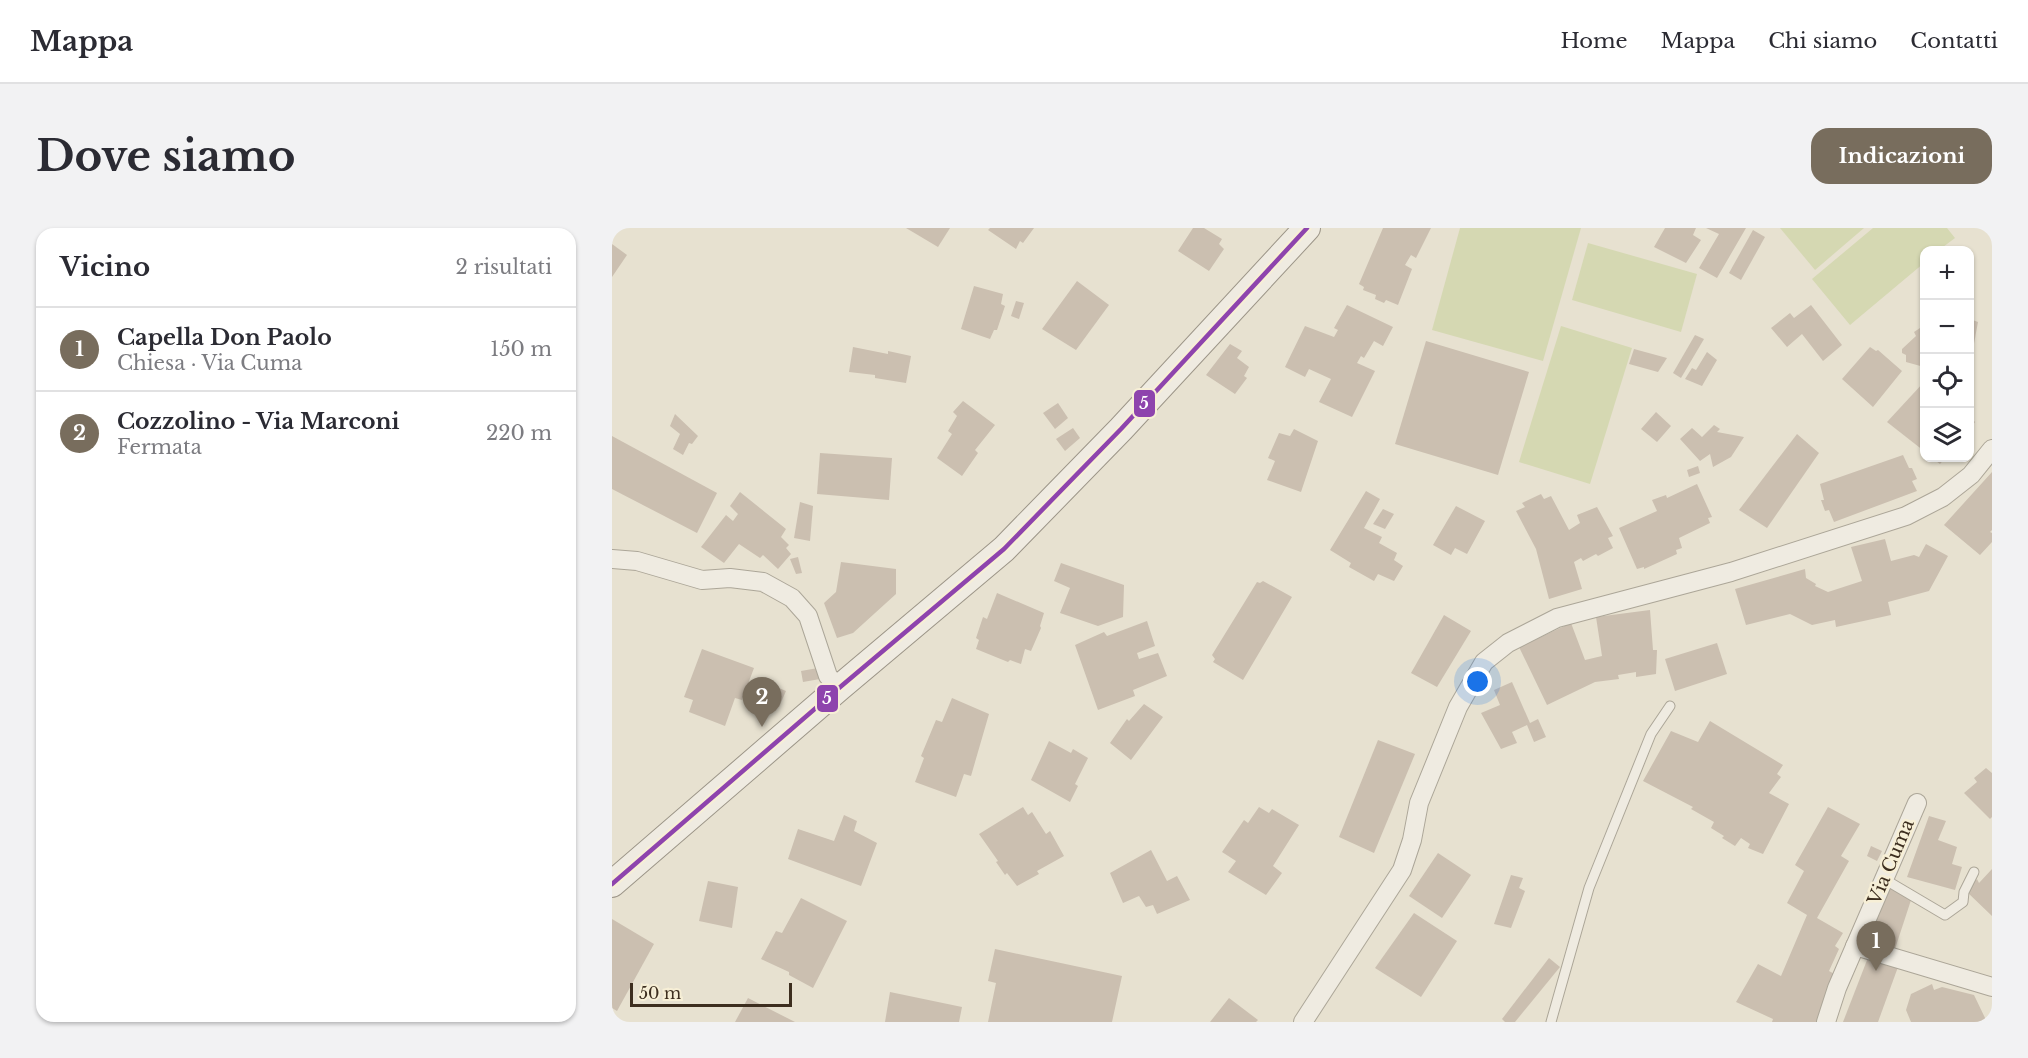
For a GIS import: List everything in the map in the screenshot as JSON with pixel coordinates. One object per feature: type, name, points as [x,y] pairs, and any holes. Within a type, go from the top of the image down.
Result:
[{"type":"main road","points":[[612,884],[838,688],[1004,549],[1121,429],[1307,228]]},
{"type":"street","points":[[1303,1022],[1402,870],[1412,840],[1419,803],[1458,708],[1484,662],[1508,643],[1557,618],[1731,572],[1906,516],[1943,497],[1971,475],[1992,449]]},
{"type":"street","points":[[612,559],[637,561],[702,580],[730,578],[763,582],[792,598],[808,616],[828,676],[838,688]]},
{"type":"street","name":"Via Cuma","points":[[1826,1022],[1837,988],[1917,803]]},
{"type":"street","points":[[1855,946],[1992,987]]},
{"type":"lane","points":[[1551,1022],[1589,888],[1651,734],[1670,706]]},
{"type":"lane","points":[[1884,879],[1945,915],[1963,902],[1964,892],[1974,872]]},
{"type":"green space","points":[[1460,228],[1581,228],[1543,361],[1432,330]]},
{"type":"green space","points":[[1780,228],[1864,228],[1815,270]]},
{"type":"green space","points":[[1873,228],[1947,228],[1955,238],[1944,246],[1920,246],[1920,266],[1850,325],[1812,279]]},
{"type":"green space","points":[[1588,243],[1697,274],[1681,332],[1572,300]]},
{"type":"green space","points":[[1561,326],[1632,348],[1590,484],[1519,462]]},
{"type":"building","points":[[906,228],[950,228],[938,247]]},
{"type":"building","points":[[990,228],[1034,228],[1023,243],[1020,241],[1016,249],[988,230]]},
{"type":"building","points":[[1193,228],[1204,228],[1222,239],[1219,244],[1224,249],[1209,271],[1178,251]]},
{"type":"building","points":[[1383,228],[1431,228],[1416,258],[1411,255],[1405,265],[1412,269],[1398,305],[1386,300],[1384,303],[1375,299],[1376,295],[1363,290],[1364,287],[1359,284]]},
{"type":"building","points":[[1665,228],[1696,228],[1693,235],[1701,240],[1686,263],[1654,247]]},
{"type":"building","points":[[1706,228],[1746,228],[1717,278],[1699,268],[1719,234]]},
{"type":"building","points":[[1753,230],[1765,237],[1741,280],[1729,273]]},
{"type":"building","points":[[612,244],[627,255],[612,277]]},
{"type":"building","points":[[1077,281],[1109,305],[1076,350],[1042,329]]},
{"type":"building","points":[[974,286],[1003,294],[1001,304],[1005,306],[997,330],[994,330],[990,339],[961,329]]},
{"type":"building","points":[[1016,301],[1024,303],[1019,319],[1011,316]]},
{"type":"building","points":[[1347,305],[1393,327],[1383,346],[1374,341],[1364,358],[1361,356],[1357,363],[1375,371],[1352,417],[1319,402],[1331,379],[1309,369],[1305,377],[1285,367],[1305,326],[1334,337],[1338,330],[1334,328]]},
{"type":"building","points":[[1811,305],[1842,345],[1823,361],[1802,334],[1787,347],[1771,328],[1790,313],[1794,318]]},
{"type":"building","points":[[1974,320],[1978,322],[1974,344]]},
{"type":"building","points":[[1920,328],[1920,366],[1906,362],[1906,355],[1902,353],[1902,349],[1916,336],[1914,332]]},
{"type":"building","points":[[1695,335],[1704,339],[1681,378],[1673,373]]},
{"type":"building","points":[[1426,341],[1529,372],[1498,475],[1395,444]]},
{"type":"building","points":[[1230,344],[1242,351],[1237,358],[1249,367],[1244,376],[1247,378],[1235,394],[1206,375]]},
{"type":"building","points":[[853,347],[911,356],[906,383],[875,378],[875,375],[849,372]]},
{"type":"building","points":[[1870,347],[1878,350],[1902,371],[1873,407],[1842,379]]},
{"type":"building","points":[[1634,349],[1667,358],[1658,372],[1629,364]]},
{"type":"building","points":[[1707,352],[1717,360],[1702,386],[1685,379],[1692,368],[1696,370]]},
{"type":"building","points":[[1920,386],[1920,448],[1887,422]]},
{"type":"building","points":[[963,401],[995,425],[975,450],[978,453],[962,476],[937,458],[952,434],[948,431],[957,416],[953,412]]},
{"type":"building","points":[[1058,403],[1068,418],[1055,429],[1043,413]]},
{"type":"building","points":[[1656,412],[1671,426],[1657,442],[1641,429]]},
{"type":"building","points":[[675,414],[698,436],[692,444],[689,443],[683,455],[673,449],[680,434],[670,426]]},
{"type":"building","points":[[1714,425],[1720,429],[1717,432],[1744,437],[1731,457],[1713,467],[1710,454],[1700,461],[1680,439],[1692,428],[1702,437]]},
{"type":"building","points":[[1073,428],[1080,438],[1065,451],[1056,439]]},
{"type":"building","points":[[1294,429],[1318,441],[1301,492],[1267,480],[1275,461],[1268,458],[1279,433],[1290,436]]},
{"type":"building","points":[[1797,434],[1819,453],[1767,528],[1739,510]]},
{"type":"building","points":[[612,436],[717,493],[697,533],[612,489]]},
{"type":"building","points":[[820,453],[892,458],[889,500],[817,494]]},
{"type":"building","points":[[1903,455],[1917,479],[1912,481],[1917,491],[1834,522],[1829,510],[1825,511],[1821,500],[1824,500],[1820,484]]},
{"type":"building","points":[[1698,466],[1700,473],[1689,477],[1687,470]]},
{"type":"building","points":[[1992,472],[1992,530],[1990,532],[1992,542],[1980,555],[1944,525]]},
{"type":"building","points":[[1697,484],[1712,517],[1708,518],[1710,523],[1679,538],[1682,548],[1676,550],[1677,554],[1644,569],[1644,567],[1637,569],[1619,528],[1657,511],[1652,500],[1666,495],[1667,498]]},
{"type":"building","points":[[1366,491],[1380,499],[1364,528],[1382,537],[1379,543],[1397,553],[1394,560],[1403,566],[1394,581],[1378,574],[1374,581],[1349,567],[1351,563],[1330,550]]},
{"type":"building","points":[[740,492],[786,529],[781,537],[789,545],[786,548],[791,554],[778,569],[763,555],[760,558],[739,544],[724,563],[701,547],[726,515],[733,521],[738,514],[730,506]]},
{"type":"building","points":[[1541,494],[1544,499],[1551,496],[1569,530],[1580,523],[1577,515],[1597,507],[1613,536],[1608,538],[1613,548],[1598,556],[1596,554],[1583,561],[1581,558],[1574,562],[1582,589],[1549,599],[1536,549],[1516,511],[1525,507],[1522,503]]},
{"type":"building","points":[[800,502],[813,506],[810,541],[794,538]]},
{"type":"building","points":[[1456,506],[1485,521],[1467,554],[1455,548],[1451,555],[1433,545]]},
{"type":"building","points":[[1383,509],[1394,514],[1385,529],[1373,524]]},
{"type":"building","points":[[1885,539],[1891,561],[1914,555],[1919,557],[1926,544],[1948,556],[1929,591],[1888,602],[1891,615],[1836,627],[1835,620],[1812,625],[1790,614],[1746,625],[1735,589],[1805,569],[1806,578],[1816,584],[1815,586],[1828,592],[1862,581],[1851,547]]},
{"type":"building","points":[[798,557],[802,573],[796,574],[790,559]]},
{"type":"building","points":[[841,562],[896,569],[896,594],[853,633],[837,638],[824,603],[836,592]]},
{"type":"building","points":[[1061,563],[1124,585],[1123,617],[1098,626],[1060,613],[1070,588],[1054,581]]},
{"type":"building","points":[[1263,581],[1292,597],[1243,680],[1213,662],[1215,659],[1212,655],[1257,582]]},
{"type":"building","points":[[997,593],[1044,613],[1041,628],[1031,651],[1025,649],[1021,664],[1010,660],[1008,662],[976,649],[979,640],[976,638],[983,617],[987,619]]},
{"type":"building","points":[[1650,610],[1653,650],[1657,650],[1656,674],[1636,677],[1636,672],[1618,675],[1619,679],[1595,682],[1547,705],[1519,647],[1571,623],[1585,660],[1602,656],[1596,617]]},
{"type":"building","points":[[1444,615],[1471,631],[1437,687],[1411,673]]},
{"type":"building","points":[[1147,621],[1155,646],[1137,653],[1139,659],[1158,653],[1167,676],[1133,690],[1135,696],[1098,710],[1075,645],[1104,632],[1107,636]]},
{"type":"building","points":[[1717,643],[1727,674],[1675,691],[1665,659]]},
{"type":"building","points":[[702,649],[754,668],[742,700],[735,698],[725,726],[689,712],[693,700],[684,697]]},
{"type":"building","points":[[818,668],[820,679],[803,682],[801,671]]},
{"type":"building","points":[[1512,682],[1530,723],[1538,719],[1546,737],[1534,742],[1527,725],[1512,732],[1517,743],[1501,749],[1481,713],[1500,705],[1494,690]]},
{"type":"building","points":[[774,686],[786,691],[779,707],[768,702]]},
{"type":"building","points":[[952,698],[989,714],[971,776],[964,774],[956,797],[915,782],[924,758],[921,756],[936,720],[942,722]]},
{"type":"building","points":[[1144,704],[1163,717],[1131,760],[1110,743],[1127,719],[1129,721]]},
{"type":"building","points":[[1710,721],[1783,765],[1777,774],[1781,777],[1769,793],[1789,804],[1763,854],[1748,848],[1750,844],[1741,838],[1735,846],[1711,828],[1714,822],[1691,809],[1693,807],[1643,781],[1671,731],[1698,742]]},
{"type":"building","points":[[1378,740],[1415,754],[1374,853],[1339,837]]},
{"type":"building","points":[[1049,741],[1071,753],[1073,749],[1088,758],[1075,784],[1078,786],[1070,802],[1031,780]]},
{"type":"building","points":[[1986,768],[1992,773],[1992,817],[1990,819],[1964,793],[1977,782],[1974,778]]},
{"type":"building","points":[[1023,807],[1028,815],[1032,812],[1046,834],[1050,831],[1064,856],[1037,871],[1039,874],[1017,886],[1007,873],[1005,875],[979,834]]},
{"type":"building","points":[[1259,807],[1269,813],[1272,809],[1299,825],[1273,866],[1282,873],[1266,895],[1228,872],[1236,861],[1222,852],[1244,820],[1248,823]]},
{"type":"building","points":[[1828,807],[1860,824],[1841,856],[1849,861],[1817,918],[1843,933],[1835,946],[1839,949],[1829,971],[1838,976],[1820,1022],[1772,1022],[1773,1019],[1736,1002],[1758,964],[1781,976],[1807,915],[1787,903],[1804,871],[1795,865]]},
{"type":"building","points":[[844,815],[857,821],[854,831],[877,843],[861,886],[788,859],[798,829],[834,841]]},
{"type":"building","points":[[1929,816],[1946,821],[1938,840],[1957,847],[1952,864],[1962,867],[1955,890],[1907,877]]},
{"type":"building","points":[[1871,846],[1882,851],[1877,861],[1867,856]]},
{"type":"building","points":[[1151,850],[1167,881],[1177,876],[1190,900],[1157,914],[1153,905],[1146,907],[1139,896],[1123,903],[1110,873]]},
{"type":"building","points":[[1438,853],[1471,875],[1442,918],[1409,896]]},
{"type":"building","points":[[1992,869],[1992,916],[1966,891],[1977,879],[1979,883]]},
{"type":"building","points":[[1511,875],[1523,878],[1519,888],[1525,891],[1511,928],[1494,924]]},
{"type":"building","points":[[708,881],[738,887],[732,928],[699,921]]},
{"type":"building","points":[[1887,886],[1912,897],[1894,952],[1869,942]]},
{"type":"building","points":[[801,898],[847,921],[813,988],[789,975],[789,972],[761,959],[776,931],[782,933]]},
{"type":"building","points":[[1414,913],[1457,941],[1421,997],[1375,968]]},
{"type":"building","points":[[612,919],[654,944],[617,1011],[612,1008]]},
{"type":"building","points":[[995,949],[1122,976],[1112,1022],[988,1022],[996,983],[988,981]]},
{"type":"building","points":[[1869,955],[1898,967],[1878,1022],[1843,1022]]},
{"type":"building","points":[[1549,958],[1560,967],[1515,1022],[1505,1022],[1502,1019]]},
{"type":"building","points":[[1932,984],[1934,990],[1942,987],[1974,995],[1987,1022],[1911,1022],[1906,1010],[1911,994]]},
{"type":"building","points":[[890,992],[962,1007],[959,1022],[885,1022]]},
{"type":"building","points":[[748,998],[795,1022],[735,1022]]},
{"type":"building","points":[[1229,998],[1258,1020],[1256,1022],[1210,1022]]},
{"type":"transit line","name":"5","points":[[612,884],[1004,549],[1121,429],[1307,228]]},
{"type":"place","name":"Cozzolino - Via Marconi","points":[[762,727]]},
{"type":"place","name":"Capella Don Paolo","points":[[1876,971]]}]
